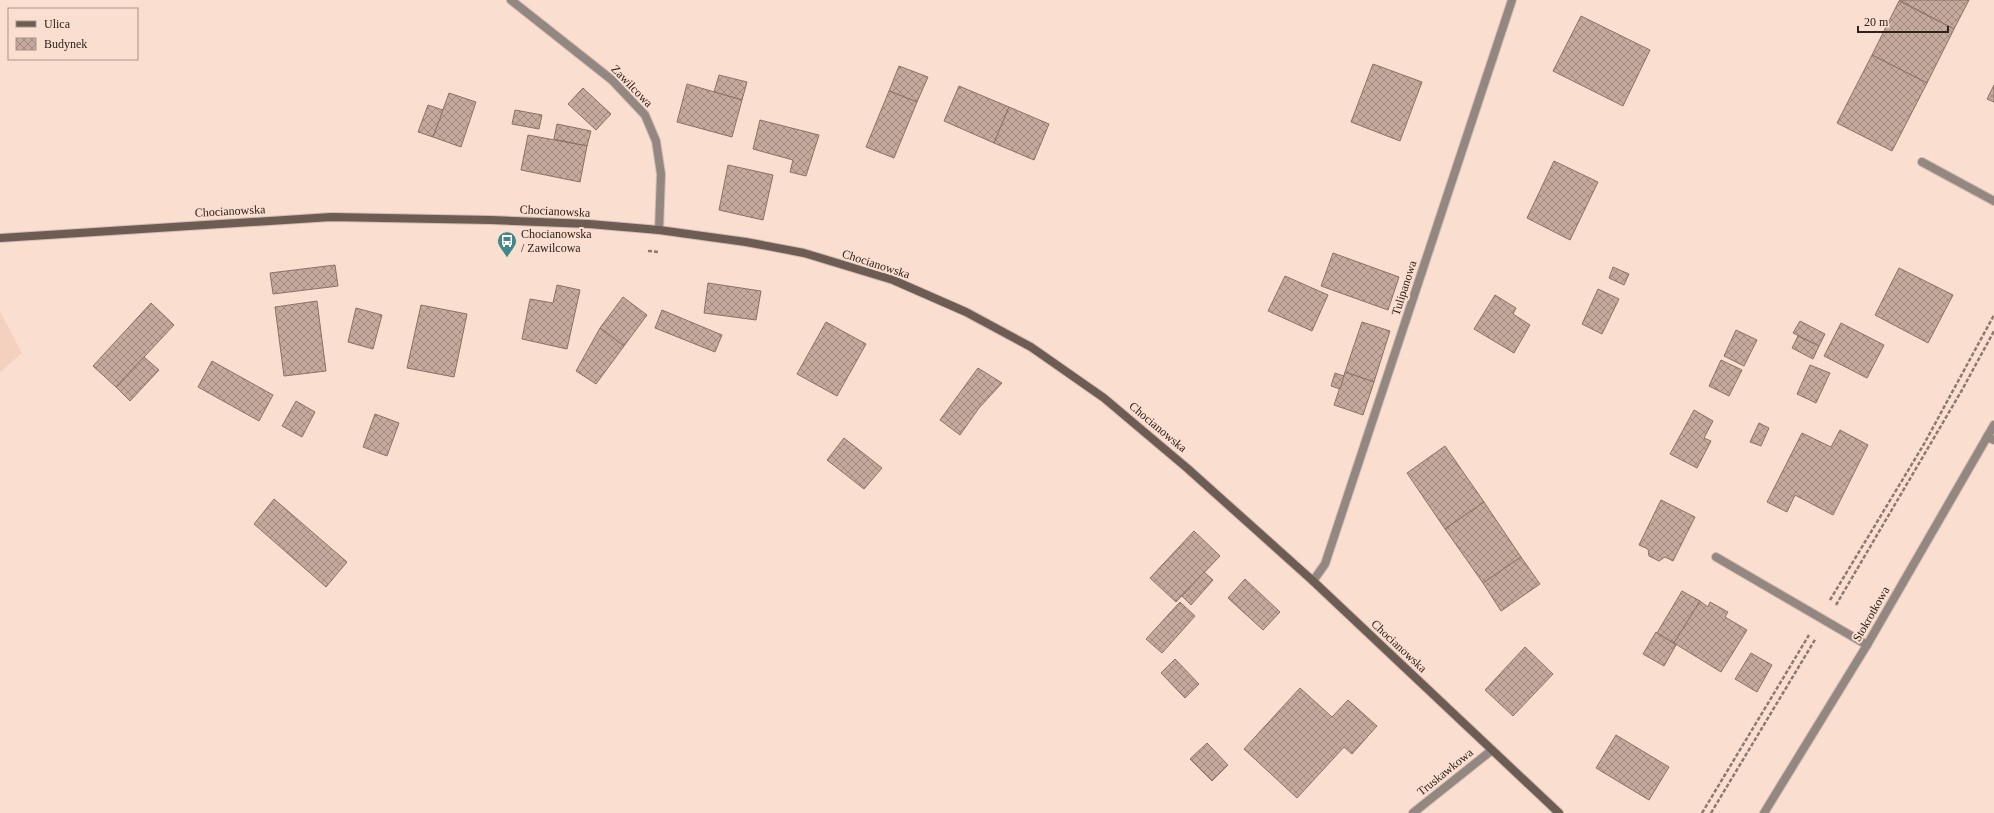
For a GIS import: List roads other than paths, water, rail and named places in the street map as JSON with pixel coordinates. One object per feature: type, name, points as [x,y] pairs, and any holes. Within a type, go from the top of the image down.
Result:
[{"type":"street","name":"Zawilcowa","points":[[511,0],[612,80],[644,116],[656,141],[660,174],[659,230]]},
{"type":"street","name":"Tulipanowa","points":[[1312,581],[1325,564],[1512,0]]},
{"type":"street","points":[[1922,162],[1994,200]]},
{"type":"street","name":"Chocianowska","points":[[0,238],[331,217],[491,220],[589,224],[659,230],[746,242],[804,253],[893,280],[966,312],[1031,347],[1104,398],[1187,468],[1312,581],[1558,813]]},
{"type":"street","name":"Stokrotkowa","points":[[1764,813],[1991,438],[1994,425]]},
{"type":"street","points":[[1716,557],[1867,645]]},
{"type":"street","name":"Truskawkowa","points":[[1413,813],[1492,750]]},
{"type":"place","name":"Chocianowska / Zawilcowa","points":[[507,258]]}]
